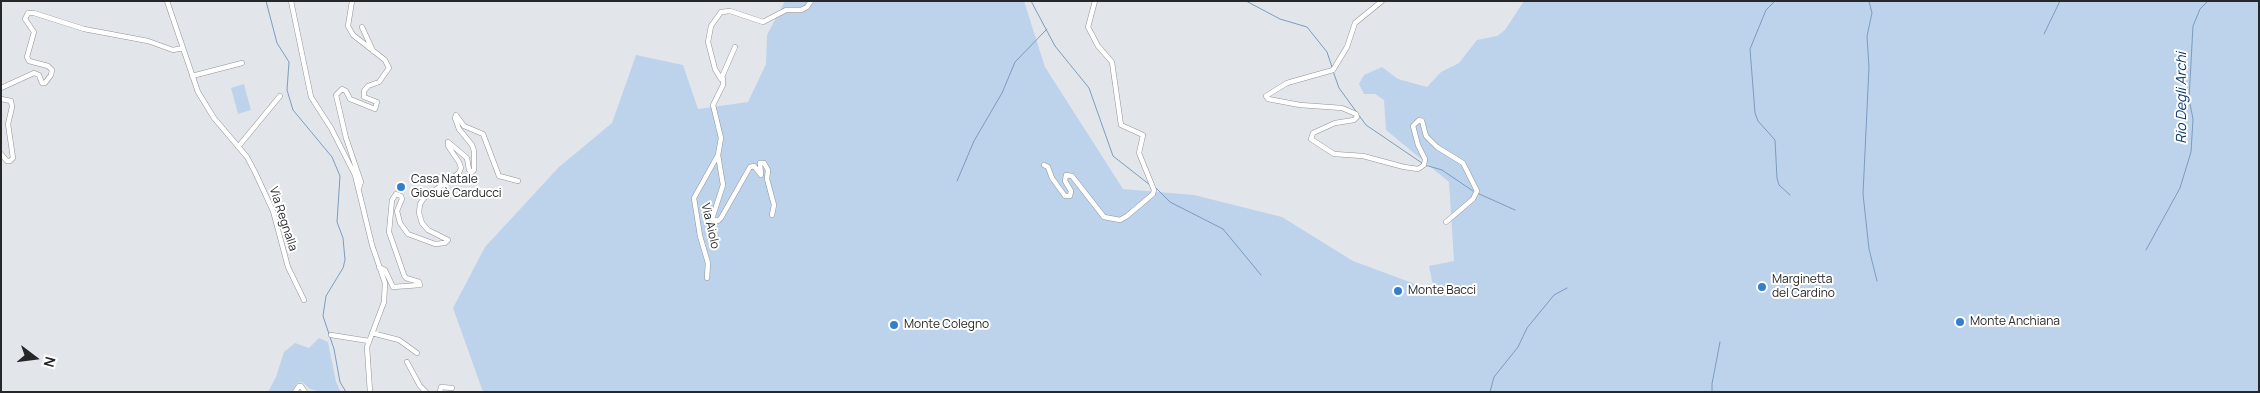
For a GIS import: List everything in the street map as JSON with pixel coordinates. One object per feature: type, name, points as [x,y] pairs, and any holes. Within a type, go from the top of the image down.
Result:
[{"type":"street","name":"Via Regnalla","points":[[167,1],[192,76],[208,108],[247,157],[263,187],[273,211],[288,267],[304,300]]},
{"type":"street","points":[[291,1],[310,97],[331,128],[359,188],[372,245],[385,282],[385,295],[369,341],[367,370],[370,392]]},
{"type":"street","points":[[352,1],[348,26],[353,35],[385,60],[389,68],[379,82],[368,86],[364,90],[364,97],[377,102],[375,109],[350,99],[346,91],[342,89],[336,95],[346,138],[361,182],[359,188]]},
{"type":"street","points":[[722,79],[715,69],[708,42],[711,26],[721,12],[730,11],[763,22],[786,10],[801,10],[811,1]]},
{"type":"street","points":[[1044,165],[1048,167],[1052,178],[1065,196],[1070,196],[1071,191],[1065,181],[1066,175],[1072,176],[1104,217],[1120,220],[1153,194],[1154,190],[1139,153],[1143,135],[1121,125],[1112,62],[1098,46],[1088,26],[1095,1]]},
{"type":"street","points":[[1382,1],[1355,23],[1347,47],[1334,70],[1287,83],[1266,96],[1300,105],[1342,108],[1356,114],[1357,117],[1354,120],[1336,123],[1312,133],[1311,139],[1334,154],[1363,156],[1404,167],[1418,169],[1424,165],[1425,159],[1418,145],[1413,126],[1419,120],[1422,121],[1426,136],[1437,148],[1463,163],[1477,191],[1473,199],[1446,222]]},
{"type":"street","points":[[1,88],[34,73],[39,75],[42,83],[45,83],[51,75],[52,70],[48,66],[29,61],[26,58],[34,32],[26,19],[28,13],[42,15],[84,29],[148,41],[173,50],[183,48]]},
{"type":"street","points":[[362,27],[373,52]]},
{"type":"street","name":"Via Aiolo","points":[[735,47],[722,79],[723,85],[714,105],[721,138],[718,156],[723,185],[712,219],[718,221],[721,218],[750,167],[754,166],[761,175],[760,163],[764,164],[768,170],[766,179],[771,188],[774,205],[772,215]]},
{"type":"street","points":[[192,76],[242,63]]},
{"type":"street","points":[[238,148],[280,96]]},
{"type":"street","points":[[1,99],[11,101],[12,107],[8,124],[13,158],[10,161],[6,161],[1,154]]},
{"type":"street","points":[[379,267],[385,270],[393,288],[420,285],[419,282],[406,278],[404,275],[389,232],[392,200],[396,194],[402,199],[397,211],[400,223],[408,234],[434,244],[445,243],[448,240],[428,230],[422,223],[419,213],[420,204],[424,198],[459,173],[459,162],[448,146],[448,142],[467,158],[470,170],[472,172],[474,170],[474,151],[459,129],[455,118],[456,115],[464,126],[483,134],[500,176],[518,181]]},
{"type":"street","name":"Via Aiolo","points":[[707,278],[708,262],[700,236],[694,198],[718,156]]},
{"type":"street","points":[[372,333],[399,340],[417,352]]},
{"type":"street","points":[[331,335],[369,341]]},
{"type":"street","points":[[407,362],[420,386],[426,392]]},
{"type":"street","points":[[295,392],[301,386],[305,392]]},
{"type":"street","points":[[440,392],[441,387],[452,388]]},
{"type":"shaded area","points":[[785,1],[1024,1],[1045,67],[1123,189],[1194,195],[1282,217],[1353,261],[1434,291],[1429,266],[1454,261],[1449,182],[1386,130],[1384,100],[1375,94],[1364,94],[1359,84],[1364,75],[1382,67],[1398,79],[1427,87],[1441,72],[1459,63],[1477,40],[1497,36],[1505,30],[1524,1],[2259,1],[2259,392],[483,392],[453,308],[485,247],[559,167],[612,123],[636,55],[683,65],[698,109],[748,102],[766,64],[767,35]]},
{"type":"shaded area","points":[[244,84],[251,110],[238,114],[231,88]]},
{"type":"shaded area","points":[[319,338],[328,342],[336,382],[341,392],[321,392],[310,389],[302,382],[297,383],[292,392],[268,392],[276,377],[284,352],[295,343],[309,348]]},
{"type":"waterway","points":[[266,1],[277,43],[289,62],[287,90],[293,110],[332,157],[340,176],[337,222],[343,238],[345,260],[343,268],[326,296],[323,316],[334,349],[340,382],[346,392]]},
{"type":"waterway","points":[[1031,1],[1055,46],[1089,88],[1113,156],[1150,185]]},
{"type":"waterway","points":[[1246,1],[1280,19],[1307,27],[1327,52],[1332,67]]},
{"type":"waterway","points":[[1775,1],[1766,10],[1750,49],[1755,113],[1758,121],[1775,140],[1777,178],[1779,185],[1790,195]]},
{"type":"waterway","points":[[1869,1],[1872,13],[1867,36],[1869,67],[1863,194],[1869,249],[1877,281]]},
{"type":"waterway","points":[[2044,34],[2060,1]]},
{"type":"waterway","name":"Rio Degli Archi","points":[[2146,250],[2180,188],[2191,152],[2193,119],[2189,99],[2193,26],[2200,9],[2208,1]]},
{"type":"waterway","points":[[957,181],[974,141],[1002,93],[1015,62],[1047,29]]},
{"type":"waterway","points":[[1333,71],[1339,88],[1366,125],[1422,163]]},
{"type":"waterway","points":[[1425,165],[1442,170],[1473,191]]},
{"type":"waterway","points":[[1156,188],[1170,202],[1223,229],[1261,275]]},
{"type":"waterway","points":[[1477,193],[1515,210]]},
{"type":"waterway","points":[[1490,392],[1494,377],[1518,347],[1527,328],[1554,295],[1567,288]]},
{"type":"waterway","points":[[1712,392],[1720,342]]},
{"type":"place","name":"Casa Natale Giosuè Carducci","points":[[401,187]]},
{"type":"place","name":"Marginetta del Cardino","points":[[1762,287]]},
{"type":"place","name":"Monte Bacci","points":[[1398,291]]},
{"type":"place","name":"Monte Anchiana","points":[[1960,322]]},
{"type":"place","name":"Monte Colegno","points":[[894,325]]}]
